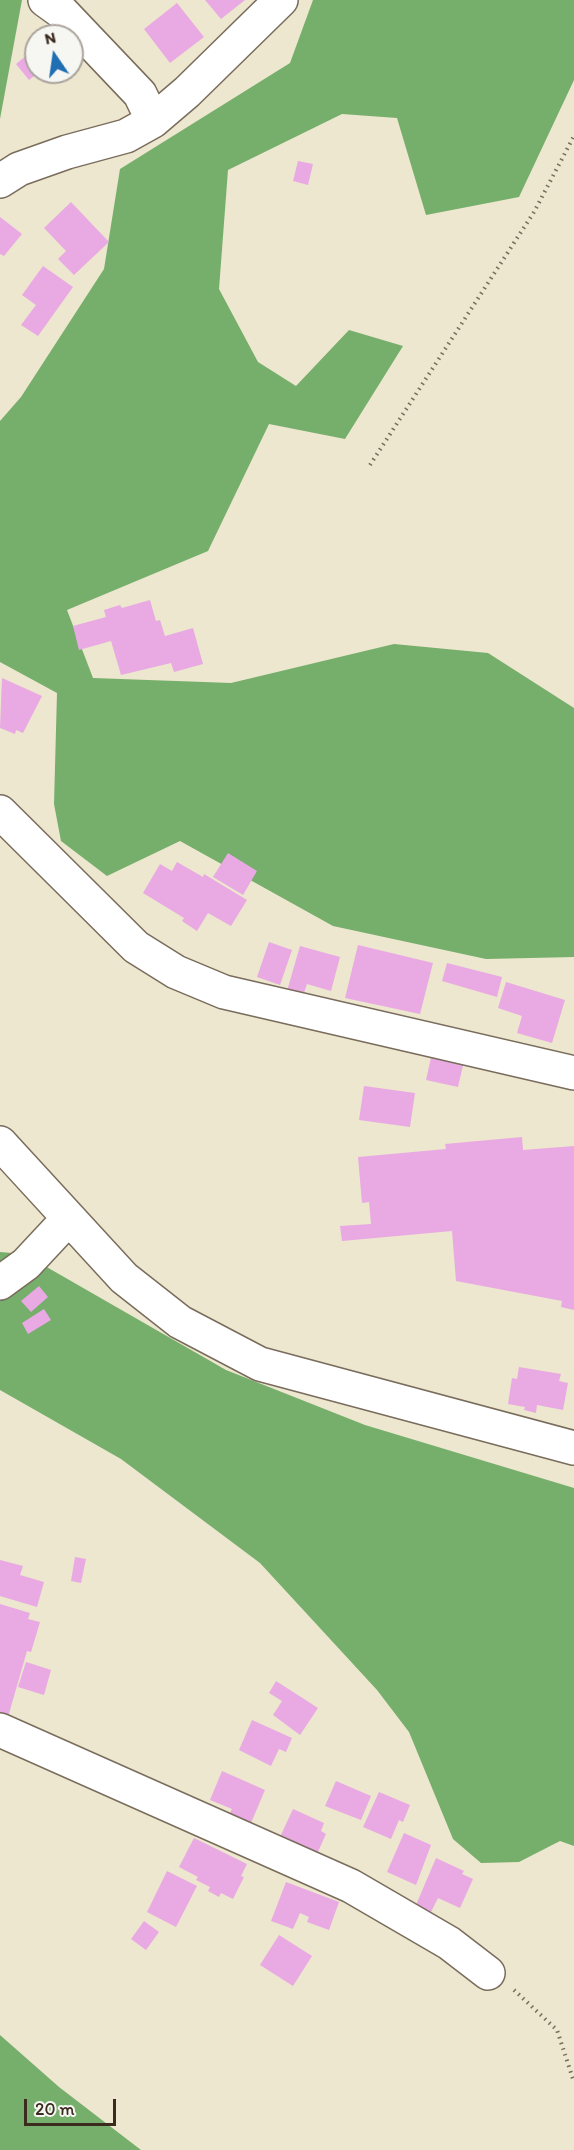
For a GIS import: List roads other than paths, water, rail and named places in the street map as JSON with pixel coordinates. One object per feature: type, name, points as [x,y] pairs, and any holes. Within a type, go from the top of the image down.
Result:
[{"type":"street","points":[[45,0],[63,13],[140,94],[153,121]]},
{"type":"street","points":[[0,181],[19,169],[57,155],[126,136],[153,121],[187,92],[282,0]]},
{"type":"street","points":[[0,812],[136,947],[176,972],[224,992],[574,1073]]},
{"type":"street","points":[[0,1143],[124,1278],[180,1322],[260,1364],[574,1448]]},
{"type":"street","points":[[0,1283],[26,1264],[69,1218]]},
{"type":"street","points":[[0,1730],[351,1886],[448,1943],[488,1973]]}]
